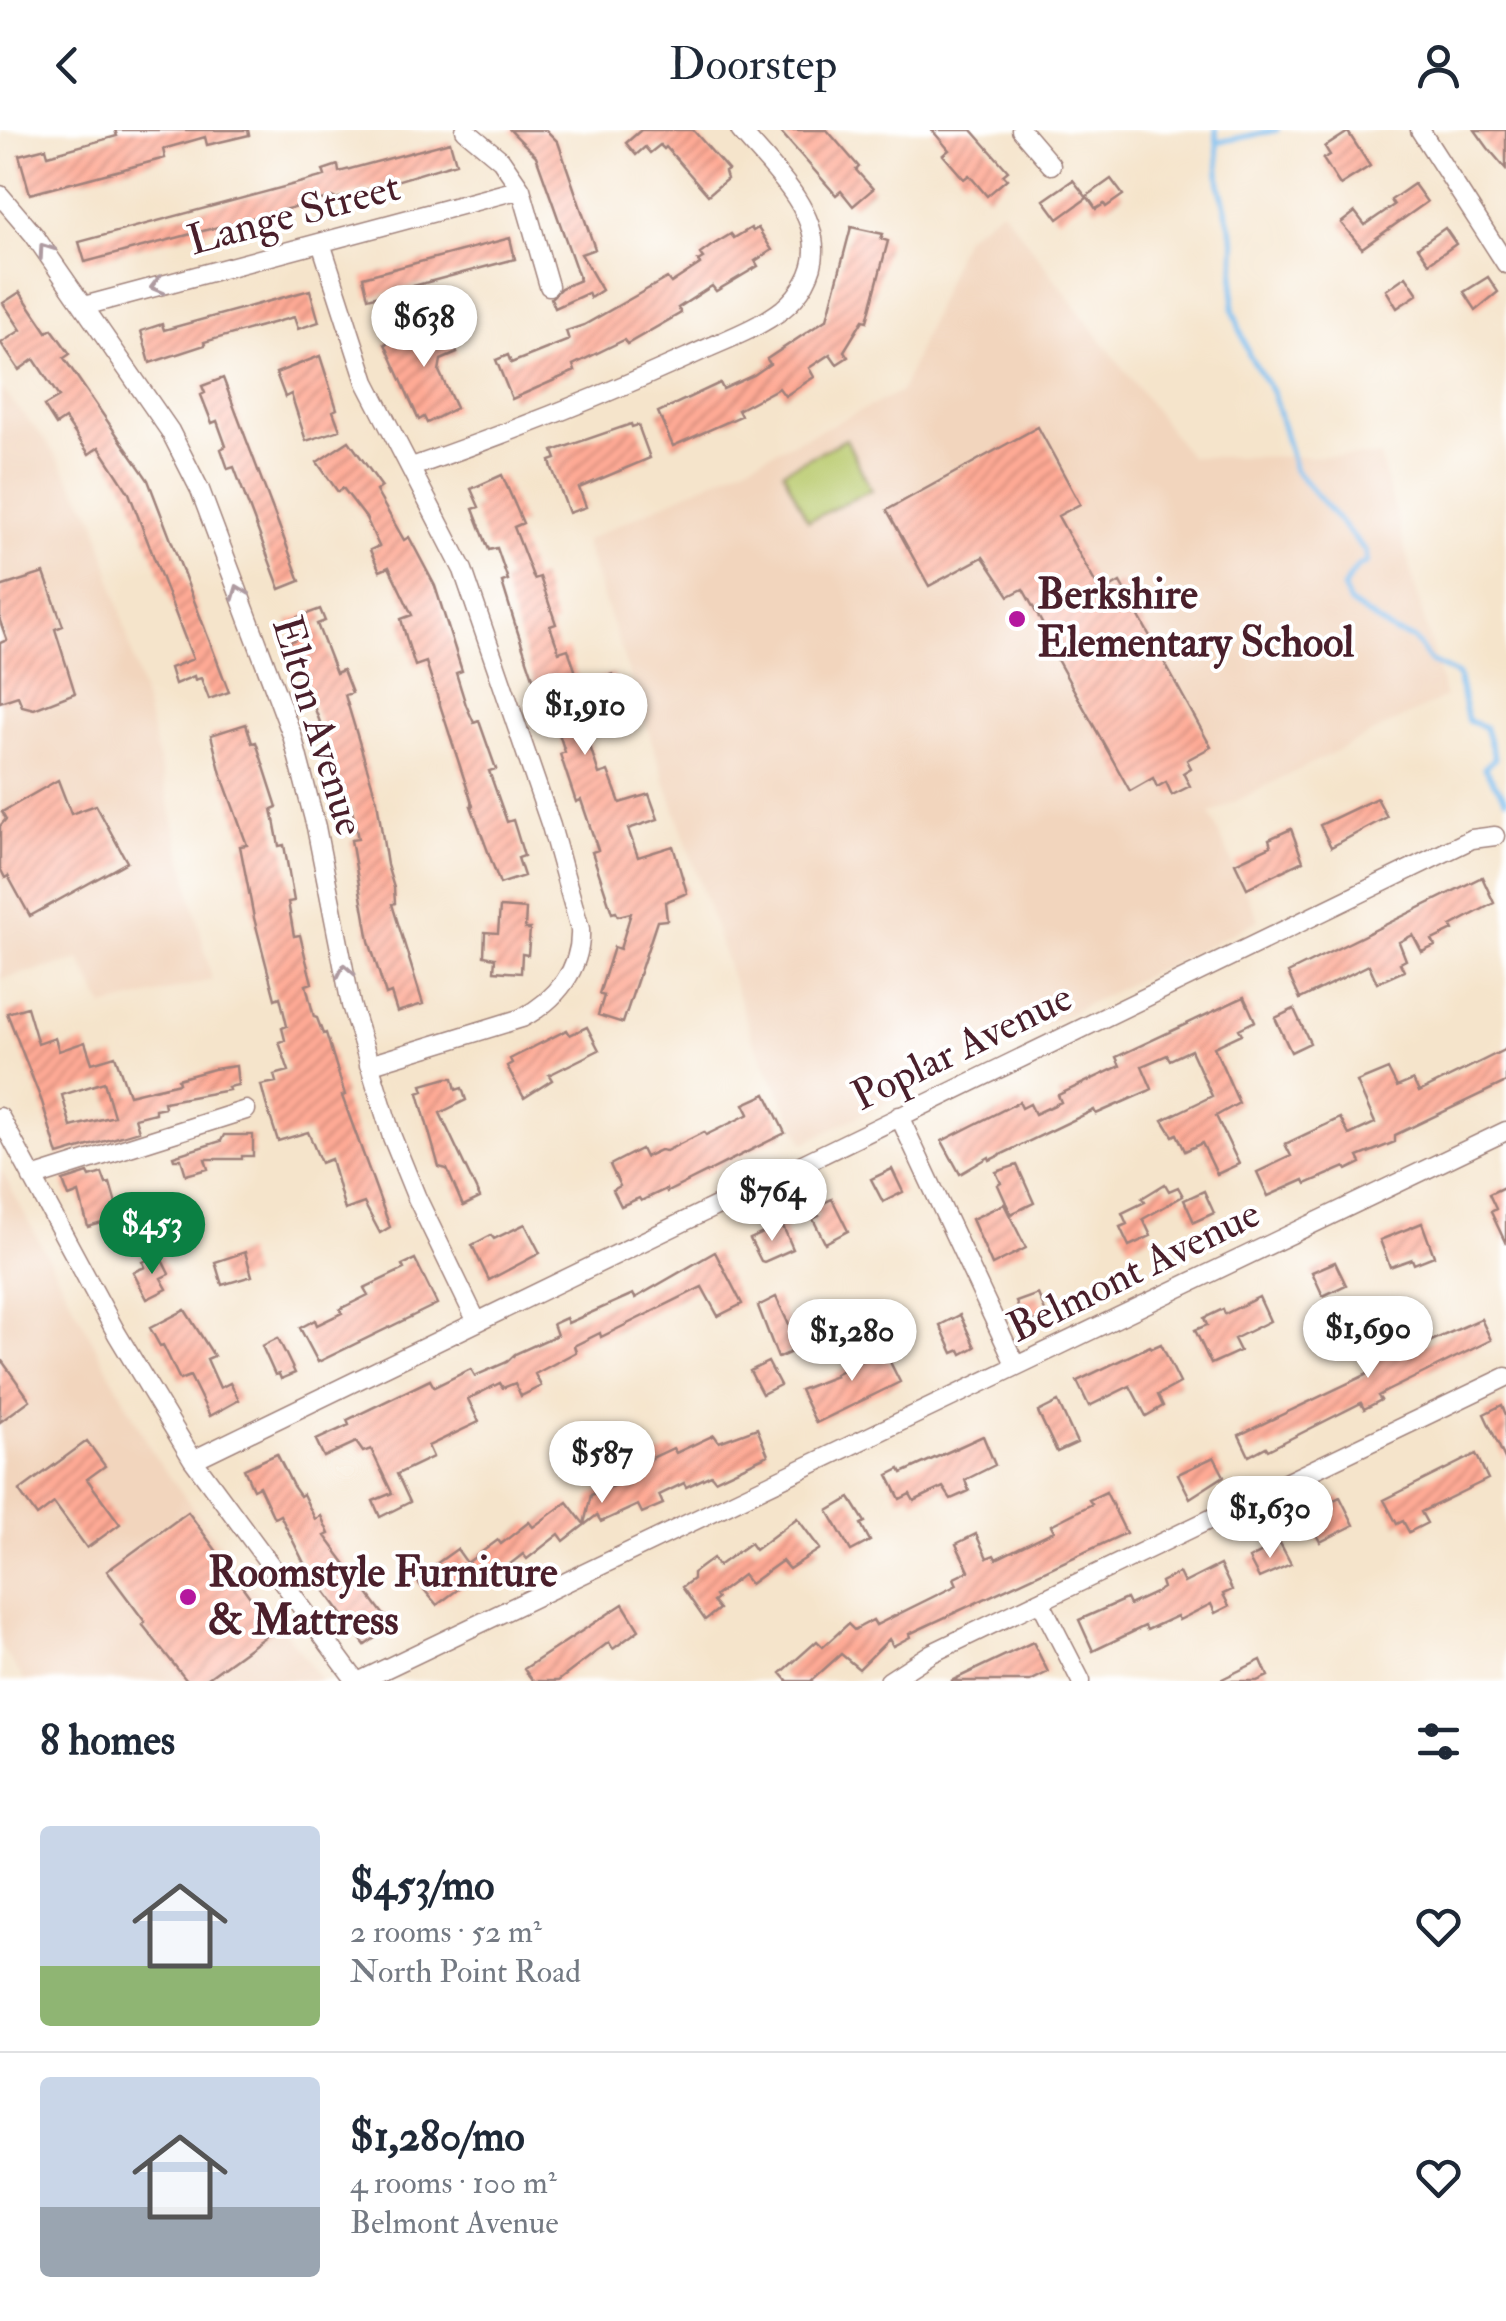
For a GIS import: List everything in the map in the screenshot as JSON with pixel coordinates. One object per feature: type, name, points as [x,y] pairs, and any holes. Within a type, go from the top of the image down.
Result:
[{"type":"street","points":[[465,130],[502,160],[521,189],[549,286]]},
{"type":"street","points":[[412,468],[628,385],[761,323],[799,294],[812,267],[810,227],[793,195],[740,130]]},
{"type":"street","points":[[1021,130],[1050,165]]},
{"type":"street","points":[[1420,130],[1506,264]]},
{"type":"street","name":"Lange Street","points":[[84,306],[521,189]]},
{"type":"street","name":"Elton Avenue","points":[[0,194],[84,306],[188,462],[276,687],[306,782],[351,1005],[403,1168],[477,1322]]},
{"type":"street","points":[[321,243],[366,382],[451,542],[479,612],[576,908],[581,947],[573,969],[557,992],[535,1011],[370,1066]]},
{"type":"street","name":"Poplar Avenue","points":[[193,1460],[1472,838],[1494,836]]},
{"type":"street","points":[[32,1178],[246,1110]]},
{"type":"street","points":[[900,1116],[1016,1366]]},
{"type":"street","points":[[0,1117],[117,1334],[193,1460],[358,1681]]},
{"type":"street","name":"Belmont Avenue","points":[[358,1681],[1506,1132]]},
{"type":"street","points":[[889,1681],[932,1652],[1506,1377]]},
{"type":"street","points":[[1040,1602],[1082,1681]]},
{"type":"shaded area","name":"Berkshire Elementary School","points":[[1002,209],[1190,457],[1380,456],[1445,697],[1210,814],[1259,920],[804,1143],[753,1040],[584,541],[901,392],[964,237]]},
{"type":"shaded area","points":[[0,387],[47,442],[95,518],[141,687],[212,980],[104,1007],[80,960],[0,979]]},
{"type":"shaded area","points":[[0,1168],[155,1457],[322,1681],[25,1681],[0,1645]]},
{"type":"green space","points":[[846,439],[871,490],[808,521],[783,471]]},
{"type":"building","points":[[115,130],[248,130],[249,135],[207,145],[205,137],[163,149],[165,158],[30,194],[19,155],[46,148],[48,155],[117,136]]},
{"type":"building","points":[[510,130],[546,130],[558,142],[595,249],[581,254],[602,290],[590,298],[588,293],[555,308],[551,298],[561,288],[580,280],[536,156]]},
{"type":"building","points":[[641,130],[693,130],[728,170],[727,179],[708,195],[666,147],[660,145],[650,153],[645,147],[636,155],[626,143]]},
{"type":"building","points":[[779,130],[827,130],[873,189],[853,206],[841,191],[836,195]]},
{"type":"building","points":[[932,130],[972,130],[1008,171],[1003,175],[1007,179],[987,196],[969,175],[964,179],[943,155],[949,150]]},
{"type":"building","points":[[1475,130],[1506,130],[1506,169],[1488,148]]},
{"type":"building","points":[[1348,132],[1370,166],[1340,185],[1323,159],[1330,155],[1325,147]]},
{"type":"building","points":[[450,142],[456,163],[336,199],[85,262],[79,242],[325,176],[323,170],[338,165],[339,172]]},
{"type":"building","points":[[1111,179],[1123,195],[1096,209],[1087,196]]},
{"type":"building","points":[[1073,180],[1087,198],[1058,219],[1044,200]]},
{"type":"building","points":[[1414,184],[1427,202],[1362,248],[1341,223],[1355,212],[1365,225],[1394,205],[1391,200]]},
{"type":"building","points":[[851,227],[883,234],[881,239],[888,241],[867,321],[863,320],[844,351],[848,357],[837,364],[830,354],[809,368],[814,377],[785,396],[779,388],[738,410],[741,416],[673,446],[658,412],[720,383],[723,389],[754,375],[770,364],[767,359],[827,319]]},
{"type":"building","points":[[758,228],[772,250],[755,261],[758,266],[716,291],[712,286],[678,308],[681,313],[627,344],[624,340],[573,365],[575,371],[512,399],[496,360],[508,355],[511,363],[569,340],[566,331],[584,325],[667,278],[671,283],[700,264],[700,254],[711,246]]},
{"type":"building","points":[[1445,228],[1456,244],[1429,263],[1418,247]]},
{"type":"building","points":[[510,238],[515,259],[368,298],[363,277]]},
{"type":"building","points":[[1406,276],[1418,294],[1397,308],[1386,290]]},
{"type":"building","points":[[1488,277],[1498,292],[1476,310],[1464,292]]},
{"type":"building","points":[[310,290],[319,322],[298,329],[294,317],[204,342],[205,345],[150,363],[141,331],[162,324],[164,330]]},
{"type":"building","points":[[20,292],[47,332],[52,329],[70,354],[64,358],[148,480],[229,692],[209,699],[201,678],[195,680],[194,676],[175,684],[170,668],[193,659],[129,493],[99,447],[89,454],[65,419],[56,425],[44,406],[59,397],[34,359],[19,370],[1,343],[21,330],[3,303]]},
{"type":"building","points":[[443,323],[457,353],[441,360],[439,371],[456,408],[427,423],[424,417],[419,420],[385,344]]},
{"type":"building","points":[[320,356],[340,430],[306,441],[291,394],[285,397],[276,373]]},
{"type":"building","points":[[223,378],[300,581],[280,589],[234,467],[228,469],[221,449],[226,446],[217,421],[212,423],[201,395],[205,393],[202,386]]},
{"type":"building","points":[[631,424],[638,425],[650,458],[579,488],[586,507],[569,513],[550,461],[556,459],[553,451]]},
{"type":"building","points":[[1038,427],[1080,504],[1058,516],[1101,593],[1120,582],[1211,747],[1187,760],[1191,768],[1183,773],[1190,786],[1172,795],[1166,782],[1157,787],[1153,778],[1130,791],[1039,627],[1043,625],[1023,589],[1009,596],[983,557],[929,586],[887,510]]},
{"type":"building","points":[[349,441],[382,487],[376,491],[404,540],[409,537],[435,586],[462,671],[456,673],[466,705],[474,723],[479,721],[496,769],[489,771],[507,822],[513,820],[524,856],[518,858],[524,876],[500,884],[426,662],[415,666],[401,619],[412,615],[389,567],[380,571],[370,550],[379,546],[366,518],[343,488],[338,492],[317,462]]},
{"type":"building","points":[[502,475],[523,523],[514,527],[534,579],[540,577],[556,624],[550,626],[559,652],[568,649],[580,685],[613,674],[621,697],[586,709],[595,735],[587,737],[599,774],[608,771],[620,803],[649,794],[658,819],[628,829],[638,857],[673,846],[687,893],[665,902],[667,920],[657,921],[623,1023],[598,1015],[604,996],[599,994],[614,947],[620,949],[631,913],[612,913],[592,852],[598,850],[560,754],[565,752],[555,721],[550,708],[544,710],[515,624],[502,582],[508,580],[497,548],[489,550],[473,509],[479,507],[471,489]]},
{"type":"building","points":[[44,573],[63,626],[55,629],[75,693],[34,709],[22,706],[18,696],[0,702],[0,643],[7,640],[0,621],[0,587]]},
{"type":"building","points":[[320,609],[325,621],[317,624],[336,673],[343,670],[352,693],[345,695],[377,801],[394,888],[392,904],[423,1004],[397,1012],[391,993],[386,995],[369,941],[351,840],[358,839],[351,804],[345,805],[324,733],[290,642],[296,639],[288,621]]},
{"type":"building","points":[[246,724],[252,743],[256,742],[277,807],[272,809],[279,846],[284,845],[294,901],[288,902],[294,936],[300,935],[312,983],[306,985],[314,1017],[326,1033],[345,1095],[342,1096],[390,1227],[380,1233],[364,1203],[345,1210],[331,1159],[321,1163],[308,1132],[278,1141],[266,1104],[261,1085],[276,1082],[274,1075],[289,1071],[279,1042],[285,1040],[282,1028],[287,1026],[280,997],[275,999],[254,918],[240,846],[247,845],[211,735]]},
{"type":"building","points":[[58,780],[71,814],[96,805],[127,862],[30,916],[0,868],[0,826],[6,819],[2,812]]},
{"type":"building","points":[[1377,798],[1387,817],[1331,847],[1320,825]]},
{"type":"building","points":[[1291,829],[1303,861],[1247,888],[1235,863],[1271,846],[1269,839]]},
{"type":"building","points":[[1482,877],[1494,903],[1451,926],[1453,930],[1432,940],[1435,946],[1422,952],[1413,935],[1399,942],[1406,960],[1400,963],[1404,971],[1377,983],[1369,965],[1300,999],[1288,973]]},
{"type":"building","points":[[500,907],[526,909],[525,929],[530,929],[528,955],[522,954],[521,973],[494,971],[495,958],[484,956],[485,932],[498,933]]},
{"type":"building","points":[[1244,997],[1255,1021],[1239,1029],[1242,1034],[1214,1047],[1239,1103],[1216,1116],[1239,1164],[1217,1174],[1202,1143],[1185,1151],[1177,1134],[1173,1136],[1163,1120],[1212,1096],[1191,1050],[1142,1066],[1152,1089],[1096,1114],[1094,1110],[960,1174],[942,1141],[1019,1102],[1022,1108],[1030,1104],[1035,1114],[1061,1102],[1058,1095],[1120,1066],[1116,1057]]},
{"type":"building","points":[[27,1007],[38,1044],[55,1038],[59,1051],[85,1042],[92,1063],[115,1056],[129,1095],[236,1066],[238,1085],[164,1102],[165,1107],[155,1109],[155,1113],[135,1118],[139,1131],[58,1155],[7,1013]],"holes":[[[104,1082],[114,1116],[71,1127],[62,1095]]]},
{"type":"building","points":[[1294,1009],[1310,1043],[1291,1052],[1275,1018]]},
{"type":"building","points":[[587,1027],[599,1050],[549,1075],[552,1080],[524,1098],[507,1066],[512,1063],[510,1059],[567,1030],[570,1035]]},
{"type":"building","points":[[1506,1049],[1506,1082],[1395,1135],[1395,1142],[1358,1157],[1361,1163],[1347,1170],[1345,1167],[1306,1184],[1304,1180],[1268,1196],[1257,1172],[1291,1156],[1285,1144],[1340,1118],[1349,1135],[1375,1123],[1357,1082],[1388,1069],[1397,1087],[1413,1080],[1419,1092]]},
{"type":"building","points":[[453,1078],[456,1090],[462,1088],[466,1100],[440,1113],[480,1198],[463,1206],[447,1169],[439,1167],[418,1093],[424,1091],[422,1085]]},
{"type":"building","points":[[766,1094],[785,1133],[667,1192],[666,1189],[621,1206],[613,1190],[620,1186],[610,1165],[641,1149],[645,1157],[704,1132],[706,1135],[749,1114],[744,1104]]},
{"type":"building","points":[[224,1135],[253,1135],[253,1156],[205,1159],[208,1169],[186,1175],[181,1159],[174,1159],[173,1156],[221,1141]]},
{"type":"building","points":[[1017,1165],[1034,1203],[1011,1214],[996,1172]]},
{"type":"building","points":[[892,1169],[903,1192],[883,1202],[871,1179]]},
{"type":"building","points":[[88,1173],[90,1177],[102,1173],[106,1184],[110,1183],[120,1218],[88,1227],[79,1193],[69,1197],[63,1181]]},
{"type":"building","points":[[1165,1184],[1169,1191],[1178,1187],[1183,1196],[1143,1219],[1151,1236],[1129,1246],[1120,1227],[1127,1224],[1122,1213],[1145,1202],[1142,1198]]},
{"type":"building","points":[[1506,1186],[1506,1244],[1491,1212],[1496,1209],[1489,1194]]},
{"type":"building","points":[[1204,1191],[1214,1213],[1194,1222],[1184,1200]]},
{"type":"building","points":[[832,1199],[848,1231],[825,1243],[813,1219],[819,1216],[814,1208]]},
{"type":"building","points":[[1004,1204],[1026,1248],[992,1265],[972,1219]]},
{"type":"building","points":[[1422,1223],[1434,1256],[1390,1267],[1380,1240]]},
{"type":"building","points":[[525,1224],[540,1253],[489,1280],[472,1245]]},
{"type":"building","points":[[782,1224],[793,1249],[761,1261],[750,1239]]},
{"type":"building","points":[[245,1252],[252,1276],[222,1285],[215,1262]]},
{"type":"building","points":[[715,1252],[742,1304],[718,1316],[702,1287],[601,1337],[600,1333],[574,1346],[576,1352],[535,1374],[541,1386],[521,1396],[515,1383],[503,1388],[500,1383],[468,1399],[479,1422],[428,1446],[433,1457],[397,1474],[410,1502],[380,1517],[373,1501],[392,1493],[371,1449],[363,1452],[356,1442],[324,1457],[316,1440],[349,1425],[347,1420],[430,1380],[434,1387],[471,1369],[475,1376],[507,1362],[515,1354],[557,1335],[553,1324],[566,1318],[568,1323],[633,1294],[635,1298]]},
{"type":"building","points":[[159,1254],[169,1274],[161,1278],[167,1289],[147,1299],[133,1272]]},
{"type":"building","points":[[415,1259],[437,1304],[318,1362],[300,1328],[342,1313],[340,1309],[368,1295],[364,1288],[404,1269],[402,1265]]},
{"type":"building","points":[[1335,1262],[1346,1285],[1323,1296],[1312,1272]]},
{"type":"building","points":[[1038,1294],[1047,1316],[1025,1324],[1016,1302]]},
{"type":"building","points":[[776,1297],[790,1327],[835,1306],[844,1323],[797,1341],[800,1348],[778,1358],[758,1306]]},
{"type":"building","points":[[1259,1297],[1270,1321],[1234,1339],[1240,1351],[1211,1364],[1195,1330],[1207,1325],[1204,1318],[1223,1309],[1225,1314]]},
{"type":"building","points":[[185,1310],[214,1356],[207,1359],[220,1388],[230,1383],[239,1400],[210,1416],[190,1376],[180,1380],[150,1328]]},
{"type":"building","points":[[1385,1312],[1404,1353],[1481,1319],[1491,1340],[1387,1391],[1378,1396],[1381,1400],[1364,1409],[1361,1403],[1249,1456],[1239,1435],[1374,1371],[1363,1348],[1379,1340],[1369,1320]]},
{"type":"building","points":[[960,1315],[975,1347],[962,1354],[960,1350],[953,1353],[940,1325]]},
{"type":"building","points":[[278,1338],[295,1373],[281,1379],[279,1374],[275,1375],[262,1346]]},
{"type":"building","points":[[879,1340],[900,1382],[816,1423],[800,1390],[836,1376],[866,1358],[861,1348]]},
{"type":"building","points":[[1161,1344],[1180,1383],[1158,1395],[1163,1406],[1146,1416],[1130,1386],[1089,1406],[1077,1381]]},
{"type":"building","points":[[0,1358],[30,1400],[0,1422]]},
{"type":"building","points":[[768,1362],[780,1385],[762,1394],[750,1371]]},
{"type":"building","points":[[1058,1402],[1077,1443],[1057,1452],[1038,1412]]},
{"type":"building","points":[[1502,1405],[1506,1415],[1506,1461],[1484,1414]]},
{"type":"building","points":[[757,1428],[768,1455],[715,1480],[711,1475],[686,1487],[684,1483],[659,1495],[663,1504],[642,1513],[638,1505],[601,1522],[597,1515],[564,1541],[559,1534],[527,1559],[523,1554],[500,1572],[497,1568],[491,1572],[488,1567],[437,1605],[415,1579],[457,1549],[467,1563],[529,1522],[533,1527],[567,1502],[584,1524],[591,1495],[627,1480],[621,1467],[636,1461],[637,1465],[673,1448],[676,1453],[714,1435],[719,1442]]},
{"type":"building","points":[[983,1436],[995,1465],[965,1480],[969,1491],[951,1499],[943,1487],[914,1501],[910,1494],[900,1499],[888,1475],[900,1469],[902,1473]]},
{"type":"building","points":[[87,1441],[105,1466],[87,1479],[120,1524],[87,1548],[54,1503],[37,1516],[19,1491]]},
{"type":"building","points":[[277,1454],[315,1519],[321,1516],[329,1534],[325,1536],[392,1626],[365,1645],[304,1563],[280,1515],[274,1518],[259,1486],[253,1489],[244,1469]]},
{"type":"building","points":[[1476,1454],[1488,1479],[1421,1512],[1427,1523],[1409,1532],[1403,1521],[1397,1524],[1384,1500]]},
{"type":"building","points":[[1214,1457],[1224,1476],[1190,1498],[1178,1474]]},
{"type":"building","points":[[1106,1492],[1126,1533],[909,1634],[893,1646],[889,1639],[859,1669],[841,1654],[811,1681],[788,1681],[781,1673],[817,1641],[823,1647],[848,1624],[854,1630],[873,1620],[876,1625],[957,1585],[954,1578],[969,1571],[956,1544],[976,1534],[987,1558],[994,1555],[996,1559],[1054,1531],[1051,1525],[1092,1504],[1089,1500]]},
{"type":"building","points":[[1340,1497],[1354,1525],[1320,1542],[1308,1518],[1330,1508],[1328,1503]]},
{"type":"building","points":[[850,1498],[865,1522],[861,1524],[870,1541],[851,1551],[828,1511]]},
{"type":"building","name":"Roomstyle Furniture & Mattress","points":[[188,1512],[274,1630],[204,1681],[187,1681],[107,1571]]},
{"type":"building","points":[[797,1518],[820,1549],[789,1569],[782,1561],[750,1584],[743,1575],[715,1596],[713,1602],[719,1609],[705,1620],[682,1587],[693,1579],[693,1573],[713,1558],[718,1566],[750,1543],[755,1550]]},
{"type":"building","points":[[1280,1543],[1291,1564],[1259,1578],[1249,1559]]},
{"type":"building","points":[[1220,1565],[1232,1590],[1223,1594],[1229,1606],[1215,1613],[1211,1604],[1179,1620],[1177,1616],[1147,1630],[1145,1626],[1093,1651],[1079,1620],[1126,1599],[1129,1605],[1155,1593],[1163,1588],[1161,1582],[1179,1573],[1184,1583]]},
{"type":"building","points":[[623,1604],[639,1630],[613,1649],[609,1642],[558,1681],[533,1681],[524,1669]]},
{"type":"building","points":[[1033,1642],[1048,1672],[1030,1681],[951,1681]]},
{"type":"building","points":[[1261,1660],[1268,1676],[1257,1681],[1218,1681]]},
{"type":"waterway","points":[[1216,130],[1220,187],[1235,244],[1233,309],[1249,355],[1273,393],[1295,470],[1366,552],[1367,562],[1357,567],[1343,588],[1350,603],[1395,633],[1413,638],[1431,662],[1458,675],[1468,721],[1485,727],[1495,758],[1484,768],[1506,799]]},
{"type":"waterway","points":[[1219,142],[1277,130]]},
{"type":"place","name":"Berkshire Elementary School","points":[[1017,619]]},
{"type":"place","name":"Roomstyle Furniture & Mattress","points":[[188,1597]]}]
